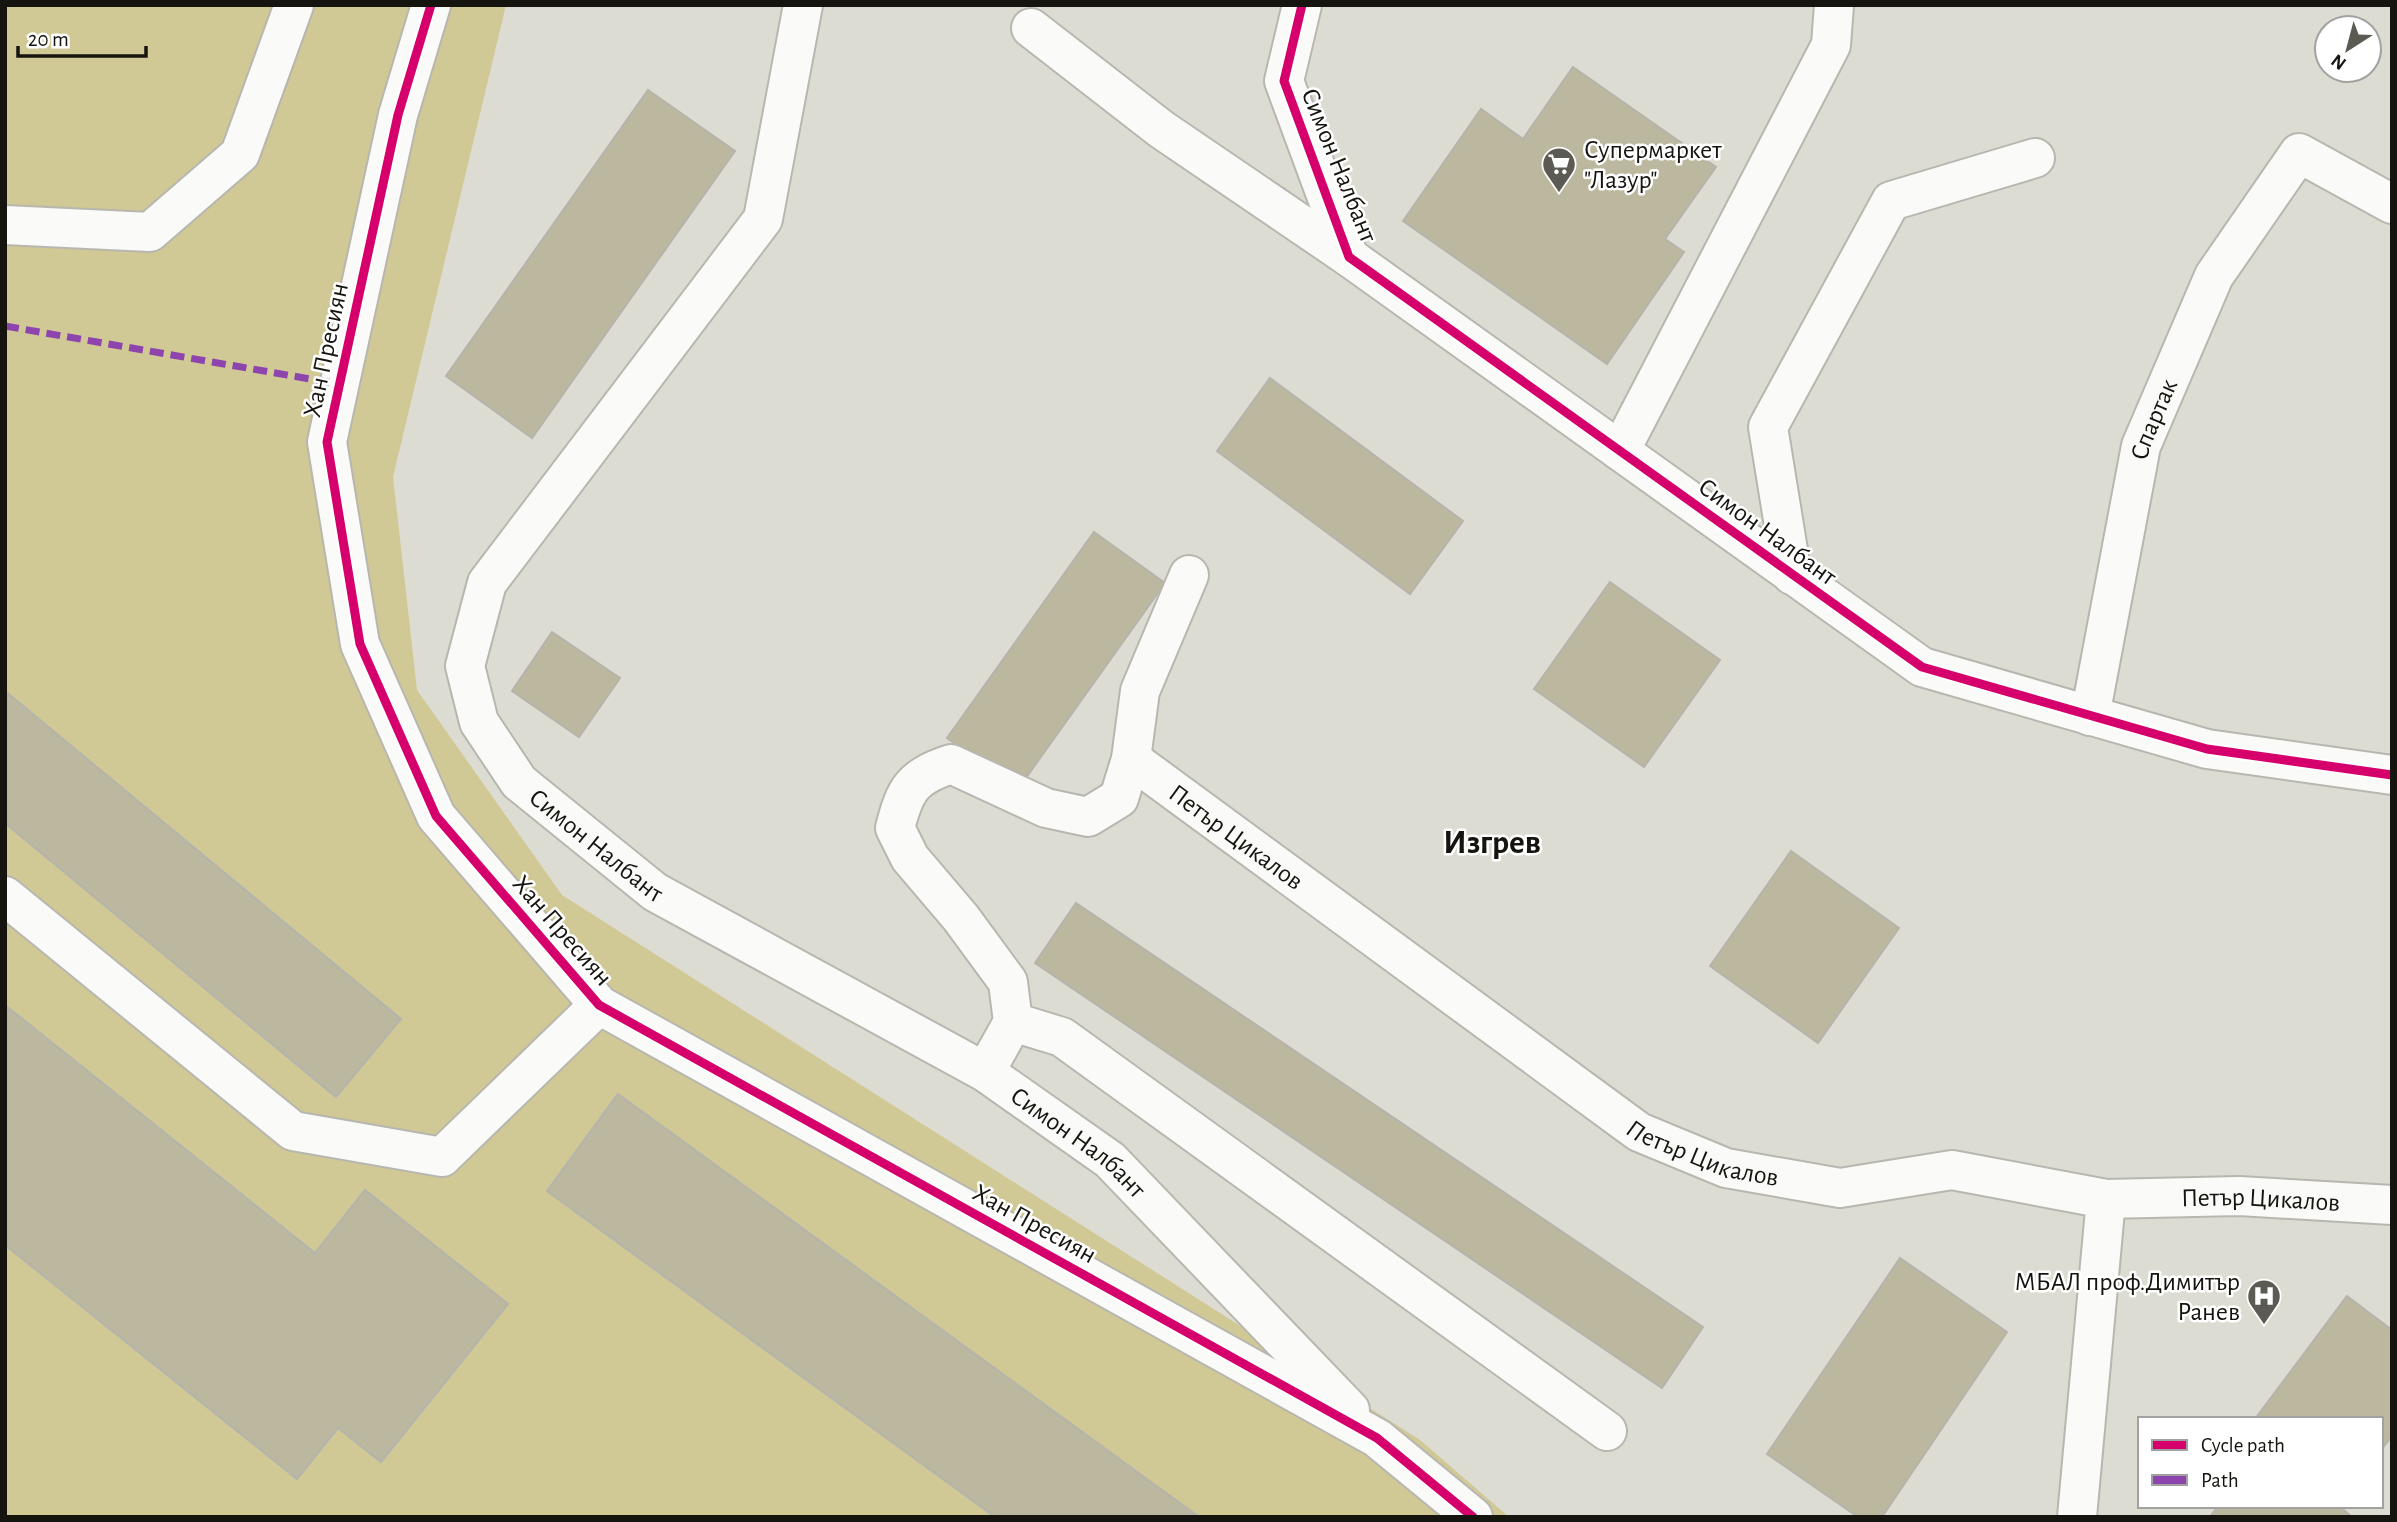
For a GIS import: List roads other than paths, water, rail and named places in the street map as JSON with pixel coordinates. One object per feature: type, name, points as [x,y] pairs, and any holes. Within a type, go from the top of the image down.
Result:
[{"type":"street","points":[[5,225],[150,232],[240,155],[293,5]]},
{"type":"street","name":"Хан Пресиян","points":[[431,5],[398,115],[327,442],[360,644],[436,816],[599,1005],[1377,1438],[1473,1517]]},
{"type":"street","name":"Симон Налбант","points":[[803,5],[763,219],[487,583],[465,666],[479,722],[519,782],[655,892],[985,1072],[1110,1160],[1377,1438]]},
{"type":"street","name":"Симон Налбант","points":[[1302,5],[1284,81],[1349,257],[1922,667],[2207,749],[2392,775]]},
{"type":"street","points":[[1620,451],[1831,45],[1833,5]]},
{"type":"street","points":[[1031,28],[1161,129],[1349,257]]},
{"type":"street","name":"Спартак","points":[[2090,716],[2141,446],[2214,276],[2299,153],[2392,204]]},
{"type":"street","points":[[1792,575],[1768,427],[1891,201],[2035,158]]},
{"type":"street","points":[[985,1072],[1013,1022],[1009,982],[961,918],[910,858],[895,828],[903,795],[925,773],[951,764],[1046,808],[1088,817],[1119,798],[1131,759],[1140,691],[1189,575]]},
{"type":"street","name":"Петър Цикалов","points":[[1131,759],[1639,1132],[1726,1168],[1840,1188],[1952,1170],[2106,1199],[2239,1196],[2392,1205]]},
{"type":"street","points":[[5,896],[293,1131],[442,1157],[599,1005]]},
{"type":"street","points":[[1013,1022],[1062,1037],[1607,1432]]},
{"type":"street","points":[[2077,1517],[2106,1199]]},
{"type":"place","name":"Супермаркет \"Лазур\"","points":[[1559,194]]},
{"type":"place","name":"МБАЛ проф.Димитър Ранев","points":[[2264,1326]]},
{"type":"district","name":"Изгрев","points":[[1492,841]]}]
